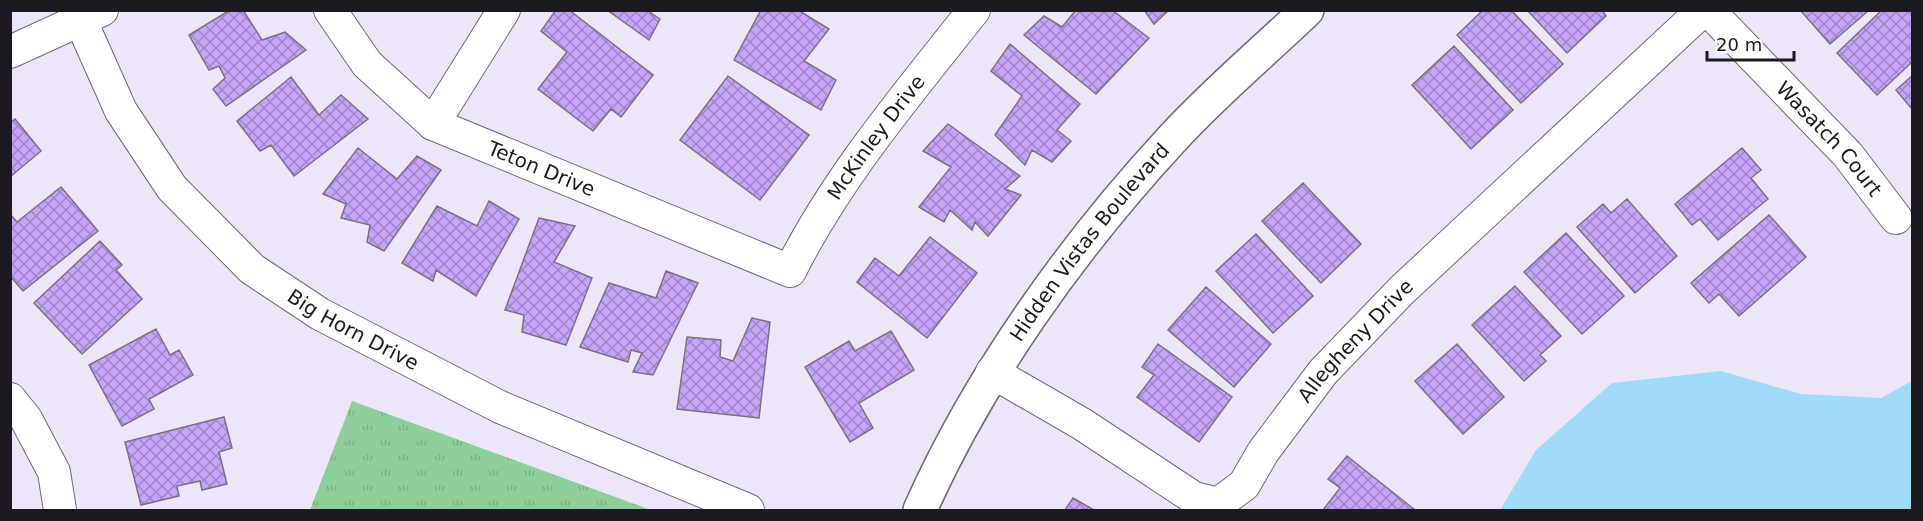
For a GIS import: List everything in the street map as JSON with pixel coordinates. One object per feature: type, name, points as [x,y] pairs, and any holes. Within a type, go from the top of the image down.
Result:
[{"type":"street","name":"Teton Drive","points":[[330,10],[367,64],[433,124],[790,271]]},
{"type":"street","points":[[433,124],[504,10]]},
{"type":"street","name":"McKinley Drive","points":[[790,271],[811,230],[873,136],[974,10]]},
{"type":"street","name":"Hidden Vistas Boulevard","points":[[920,510],[943,459],[992,372],[1051,288],[1172,138],[1307,10]]},
{"type":"street","name":"Allegheny Drive","points":[[992,372],[1082,424],[1194,498],[1218,504],[1244,485],[1263,452],[1323,372],[1402,290],[1703,10]]},
{"type":"street","name":"Wasatch Court","points":[[1708,10],[1848,155],[1896,218]]},
{"type":"street","points":[[10,52],[86,14]]},
{"type":"street","name":"Big Horn Drive","points":[[86,14],[121,111],[172,188],[252,269],[320,314],[500,407],[748,510]]},
{"type":"street","points":[[10,399],[26,419],[54,472],[60,510]]},
{"type":"green space","points":[[352,401],[651,510],[310,510]]},
{"type":"water","points":[[1721,371],[1801,394],[1881,398],[1912,381],[1912,510],[1500,510],[1536,450],[1612,383]]},
{"type":"building","points":[[230,10],[243,10],[262,40],[285,32],[306,50],[226,106],[213,89],[225,78],[219,66],[209,70],[189,35]]},
{"type":"building","points":[[556,10],[569,10],[653,75],[621,117],[611,109],[593,131],[538,89],[567,52],[541,31]]},
{"type":"building","points":[[607,10],[652,10],[651,13],[660,19],[649,40]]},
{"type":"building","points":[[761,10],[798,10],[829,29],[804,61],[836,80],[821,110],[734,60]]},
{"type":"building","points":[[1076,10],[1112,10],[1149,38],[1096,94],[1024,35],[1044,16],[1062,27]]},
{"type":"building","points":[[1144,10],[1169,10],[1154,24]]},
{"type":"building","points":[[1483,10],[1511,10],[1563,64],[1521,103],[1457,35]]},
{"type":"building","points":[[1527,10],[1602,10],[1606,16],[1567,53]]},
{"type":"building","points":[[1800,10],[1869,10],[1830,44]]},
{"type":"building","points":[[1882,10],[1912,10],[1912,62],[1877,95],[1837,53]]},
{"type":"building","points":[[1010,44],[1080,104],[1057,130],[1071,141],[1052,162],[1032,150],[1025,165],[995,135],[1022,96],[991,71]]},
{"type":"building","points":[[1454,46],[1513,110],[1471,149],[1412,85]]},
{"type":"building","points":[[728,76],[809,135],[760,200],[680,140]]},
{"type":"building","points":[[1912,76],[1912,109],[1896,90]]},
{"type":"building","points":[[291,77],[319,115],[341,95],[368,119],[294,176],[271,145],[260,151],[237,121]]},
{"type":"building","points":[[15,119],[41,151],[10,177],[10,123]]},
{"type":"building","points":[[948,124],[1020,176],[1005,189],[1021,195],[988,236],[975,222],[972,230],[950,210],[944,222],[919,207],[951,167],[923,151]]},
{"type":"building","points":[[358,148],[397,179],[417,156],[441,170],[384,251],[367,242],[370,225],[341,218],[346,204],[323,194]]},
{"type":"building","points":[[1742,148],[1761,170],[1751,178],[1768,199],[1718,240],[1700,219],[1692,225],[1675,204]]},
{"type":"building","points":[[1303,183],[1361,244],[1321,283],[1262,221]]},
{"type":"building","points":[[61,187],[98,231],[23,291],[10,276],[10,214],[17,222]]},
{"type":"building","points":[[1627,199],[1677,256],[1635,293],[1577,227],[1603,204],[1611,213]]},
{"type":"building","points":[[489,201],[519,219],[476,296],[436,270],[433,281],[402,263],[437,206],[477,226]]},
{"type":"building","points":[[1769,215],[1806,257],[1739,316],[1719,294],[1709,303],[1691,283]]},
{"type":"building","points":[[539,218],[575,226],[554,262],[592,278],[566,345],[522,332],[524,315],[505,310]]},
{"type":"building","points":[[1566,233],[1624,296],[1582,334],[1524,272]]},
{"type":"building","points":[[1256,234],[1313,296],[1273,333],[1216,271]]},
{"type":"building","points":[[930,237],[977,273],[927,338],[857,282],[875,258],[899,276]]},
{"type":"building","points":[[100,241],[122,265],[116,270],[142,299],[82,354],[34,303]]},
{"type":"building","points":[[666,271],[698,283],[653,375],[633,372],[642,353],[631,350],[628,362],[580,347],[609,283],[656,298]]},
{"type":"building","points":[[1515,286],[1561,336],[1540,355],[1546,361],[1524,381],[1472,325]]},
{"type":"building","points":[[1206,287],[1271,344],[1234,387],[1168,330]]},
{"type":"building","points":[[752,318],[770,322],[759,418],[677,409],[687,337],[721,340],[720,357],[733,361]]},
{"type":"building","points":[[156,329],[170,355],[179,350],[193,375],[149,399],[154,409],[122,426],[89,365]]},
{"type":"building","points":[[891,331],[914,370],[859,403],[873,428],[850,442],[805,367],[849,341],[855,351]]},
{"type":"building","points":[[1158,344],[1232,397],[1199,442],[1137,397],[1154,375],[1142,367]]},
{"type":"building","points":[[1457,344],[1504,397],[1463,434],[1415,381]]},
{"type":"building","points":[[224,417],[232,448],[219,452],[227,484],[202,490],[200,481],[177,486],[179,496],[141,505],[125,442]]},
{"type":"building","points":[[1347,456],[1415,510],[1323,510],[1340,488],[1328,479]]},
{"type":"building","points":[[1073,498],[1094,510],[1065,510]]}]
